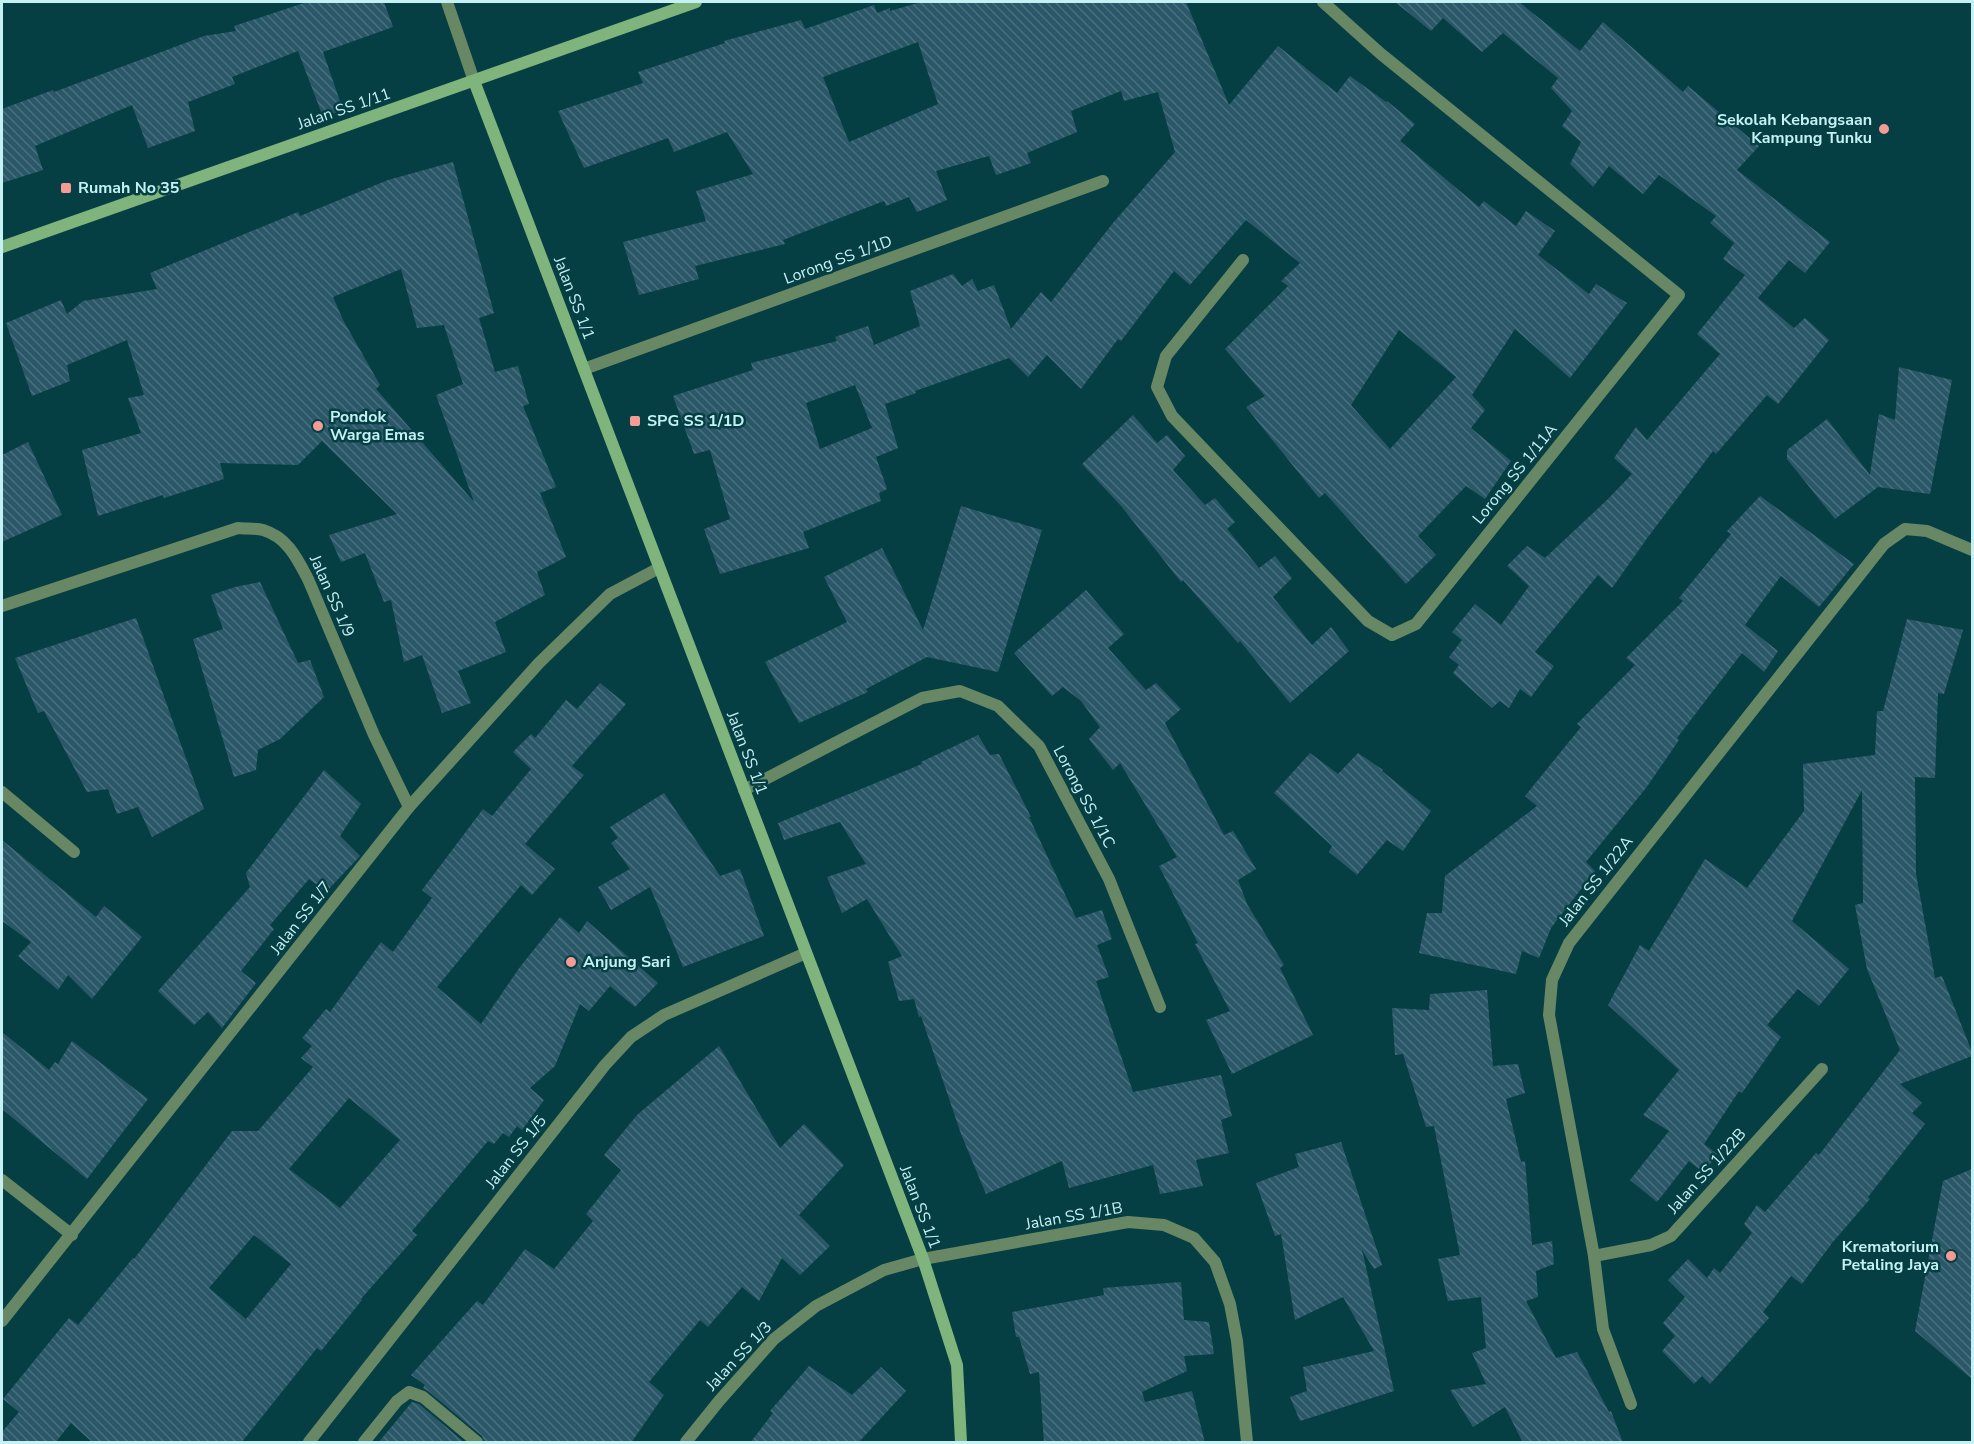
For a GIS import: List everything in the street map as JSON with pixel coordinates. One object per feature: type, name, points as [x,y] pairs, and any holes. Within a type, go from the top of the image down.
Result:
[{"type":"street","points":[[447,2],[474,81]]},
{"type":"street","name":"Jalan SS 1/11","points":[[2,247],[696,2]]},
{"type":"street","name":"Lorong SS 1/11A","points":[[1244,260],[1166,356],[1157,387],[1172,416],[1188,433],[1368,621],[1392,635],[1416,624],[1679,295],[1381,54],[1323,2]]},
{"type":"street","name":"Jalan SS 1/1","points":[[474,81],[923,1259],[957,1365],[962,1443]]},
{"type":"street","name":"Lorong SS 1/1D","points":[[584,369],[1103,181]]},
{"type":"street","name":"Jalan SS 1/9","points":[[2,606],[238,528],[262,530],[284,541],[297,557],[374,735],[409,807]]},
{"type":"street","name":"Jalan SS 1/22A","points":[[1631,1404],[1603,1329],[1594,1256],[1549,1015],[1552,980],[1569,943],[1884,544],[1905,529],[1927,531],[1972,550]]},
{"type":"street","name":"Jalan SS 1/7","points":[[2,1321],[409,807],[539,663],[610,594],[659,568]]},
{"type":"street","name":"Lorong SS 1/1C","points":[[744,790],[922,698],[960,691],[998,706],[1039,746],[1108,879],[1160,1007]]},
{"type":"street","points":[[2,792],[74,852]]},
{"type":"street","name":"Jalan SS 1/5","points":[[309,1443],[605,1065],[631,1037],[664,1015],[806,953]]},
{"type":"street","name":"Jalan SS 1/22B","points":[[1594,1256],[1651,1245],[1671,1236],[1822,1069]]},
{"type":"street","points":[[2,1180],[72,1235]]},
{"type":"street","name":"Jalan SS 1/1B","points":[[923,1259],[1128,1222],[1164,1225],[1194,1238],[1215,1262],[1230,1304],[1237,1341],[1246,1443]]},
{"type":"street","name":"Jalan SS 1/3","points":[[686,1443],[719,1401],[782,1332],[816,1306],[884,1270],[923,1259]]},
{"type":"street","points":[[364,1443],[397,1401],[410,1392],[423,1397],[477,1443]]},
{"type":"building","points":[[307,2],[384,2],[393,27],[323,52],[343,110],[323,117],[298,51],[232,77],[235,84],[188,102],[195,131],[148,148],[132,105],[35,146],[43,170],[2,183],[2,109],[204,36],[236,31],[234,26]]},
{"type":"building","points":[[921,2],[1186,2],[1229,105],[1278,46],[1337,93],[1350,76],[1387,101],[1415,124],[1400,141],[1479,207],[1484,201],[1516,226],[1526,211],[1555,231],[1538,255],[1589,294],[1596,284],[1627,303],[1570,378],[1515,329],[1472,395],[1485,410],[1471,428],[1511,461],[1485,499],[1466,486],[1418,536],[1436,555],[1406,584],[1325,493],[1319,498],[1246,407],[1265,396],[1225,349],[1288,286],[1281,281],[1300,263],[1246,220],[1190,285],[1174,271],[1121,341],[1118,339],[1081,389],[1047,355],[1028,377],[1009,358],[885,404],[898,448],[876,457],[887,489],[879,493],[881,501],[803,532],[809,548],[720,574],[704,529],[730,519],[710,450],[694,454],[673,396],[753,370],[751,363],[837,341],[835,337],[868,326],[874,345],[920,326],[910,291],[953,274],[962,286],[972,279],[978,291],[994,285],[1011,329],[1041,292],[1051,302],[1113,223],[1175,152],[1158,92],[1124,101],[1121,91],[1071,111],[1077,132],[1027,153],[1031,163],[996,175],[989,156],[936,171],[947,200],[917,212],[909,197],[886,206],[884,201],[783,240],[785,244],[695,266],[699,279],[639,295],[623,242],[706,221],[696,191],[753,174],[727,132],[674,152],[668,138],[584,168],[558,111],[643,83],[638,72],[725,43],[724,41],[801,20],[805,29],[874,5],[877,13],[890,8],[890,11]],"holes":[[[918,42],[938,104],[849,142],[823,77]],[[1399,330],[1456,377],[1390,449],[1351,405]],[[855,385],[872,428],[820,449],[806,403]]]},
{"type":"building","points":[[1395,2],[1519,2],[1580,51],[1603,22],[1683,92],[1688,86],[1759,146],[1737,170],[1830,242],[1805,273],[1789,260],[1758,298],[1794,328],[1805,318],[1829,340],[1778,404],[1767,395],[1716,454],[1713,451],[1612,588],[1598,575],[1535,652],[1554,666],[1531,697],[1520,689],[1509,708],[1500,701],[1492,708],[1453,673],[1459,665],[1449,657],[1462,640],[1452,632],[1475,604],[1501,625],[1529,586],[1507,566],[1527,546],[1545,558],[1632,474],[1614,458],[1636,427],[1647,440],[1720,354],[1697,334],[1745,275],[1723,259],[1734,243],[1710,223],[1716,216],[1659,175],[1643,194],[1609,166],[1593,187],[1570,164],[1581,142],[1562,126],[1572,111],[1551,88],[1558,78],[1503,33],[1482,52],[1443,18],[1431,31]]},
{"type":"building","points":[[453,162],[494,313],[479,318],[495,372],[518,366],[529,404],[523,406],[556,487],[540,493],[566,557],[537,572],[545,595],[495,622],[506,652],[458,671],[471,703],[442,713],[422,655],[404,662],[391,600],[384,602],[365,553],[341,562],[329,535],[397,514],[322,441],[298,465],[220,463],[224,479],[164,498],[163,495],[98,516],[82,450],[141,433],[128,398],[144,395],[127,340],[67,365],[70,381],[32,396],[6,323],[61,300],[67,314],[83,301],[157,289],[150,273],[298,212],[300,216],[388,180]],"holes":[[[401,269],[417,328],[444,325],[463,384],[436,395],[474,502],[376,389],[380,385],[343,320],[333,297]]]},
{"type":"building","points":[[1899,367],[1952,380],[1930,494],[1878,487],[1835,519],[1787,459],[1787,450],[1827,419],[1870,475],[1879,414],[1895,420]]},
{"type":"building","points":[[1133,415],[1157,443],[1167,435],[1185,456],[1173,470],[1205,505],[1215,498],[1235,522],[1227,529],[1259,568],[1275,556],[1292,578],[1273,597],[1312,645],[1331,627],[1349,651],[1290,703],[1240,641],[1238,643],[1183,580],[1181,582],[1122,507],[1082,464]]},
{"type":"building","points":[[28,442],[62,515],[2,542],[2,455]]},
{"type":"building","points":[[1760,496],[1854,564],[1819,607],[1781,576],[1745,625],[1778,651],[1764,672],[1742,653],[1677,738],[1679,740],[1646,788],[1586,862],[1595,871],[1551,928],[1539,958],[1522,951],[1516,974],[1419,953],[1427,913],[1442,913],[1445,876],[1537,806],[1525,796],[1581,727],[1577,724],[1635,665],[1626,658],[1683,601],[1679,598],[1731,534],[1727,531]]},
{"type":"building","points":[[961,506],[1042,530],[998,672],[927,657],[866,689],[868,692],[799,723],[765,662],[847,622],[824,577],[882,548],[923,630]]},
{"type":"building","points":[[260,582],[298,663],[310,660],[324,697],[280,739],[258,750],[256,770],[234,777],[193,639],[223,629],[211,595]]},
{"type":"building","points":[[1086,590],[1124,634],[1108,648],[1146,690],[1156,683],[1181,709],[1165,723],[1224,835],[1233,831],[1256,869],[1238,880],[1247,904],[1284,965],[1280,968],[1313,1035],[1232,1074],[1206,1020],[1230,1011],[1195,944],[1198,943],[1159,866],[1177,857],[1120,763],[1113,770],[1089,739],[1100,727],[1081,701],[1063,687],[1052,696],[1014,653]]},
{"type":"building","points":[[136,618],[204,809],[152,837],[138,807],[117,814],[108,789],[87,792],[44,711],[38,713],[15,658]]},
{"type":"building","points":[[1907,619],[1963,630],[1944,694],[1938,693],[1935,778],[1915,777],[1916,874],[1935,978],[1942,976],[1972,1056],[1900,1084],[1922,1103],[1912,1113],[1925,1124],[1868,1197],[1870,1199],[1832,1243],[1802,1284],[1791,1276],[1763,1312],[1769,1318],[1710,1384],[1702,1376],[1694,1384],[1662,1351],[1675,1336],[1663,1323],[1685,1297],[1668,1280],[1688,1259],[1707,1278],[1714,1268],[1720,1273],[1752,1233],[1744,1224],[1757,1205],[1765,1212],[1816,1153],[1819,1155],[1900,1050],[1867,969],[1855,905],[1863,903],[1862,790],[1792,921],[1849,969],[1819,1006],[1798,989],[1767,1025],[1781,1037],[1742,1093],[1739,1091],[1704,1144],[1717,1154],[1704,1173],[1689,1161],[1657,1202],[1630,1180],[1669,1131],[1643,1115],[1679,1070],[1608,1005],[1640,945],[1649,951],[1705,859],[1747,888],[1804,811],[1803,764],[1875,755],[1877,711],[1883,711]]},
{"type":"building","points":[[600,683],[626,704],[572,766],[584,775],[525,844],[555,869],[532,895],[521,885],[437,987],[481,1024],[520,967],[560,917],[579,933],[587,921],[658,983],[635,1007],[610,986],[589,1011],[580,1004],[555,1066],[530,1088],[544,1100],[522,1130],[517,1126],[509,1137],[503,1133],[494,1144],[488,1141],[412,1231],[417,1235],[361,1299],[321,1351],[317,1348],[241,1443],[93,1443],[71,1423],[55,1443],[2,1443],[2,1432],[19,1412],[3,1399],[69,1318],[78,1325],[134,1259],[232,1131],[258,1131],[313,1067],[301,1058],[312,1046],[302,1038],[326,1009],[330,1012],[381,942],[393,952],[432,898],[422,890],[483,809],[492,816],[531,769],[513,752],[531,734],[535,738],[566,700],[577,709]],"holes":[[[349,1098],[400,1140],[340,1208],[289,1169]],[[254,1235],[291,1264],[246,1319],[209,1288]]]},
{"type":"building","points":[[978,735],[990,755],[999,754],[1031,817],[1029,817],[1076,918],[1102,910],[1112,939],[1097,945],[1109,977],[1096,981],[1133,1092],[1221,1075],[1232,1116],[1221,1120],[1229,1153],[1196,1160],[1203,1186],[1160,1194],[1153,1165],[1069,1188],[1062,1161],[986,1194],[961,1134],[914,999],[899,1001],[888,962],[902,956],[867,899],[842,913],[827,877],[866,864],[840,822],[784,840],[778,823],[922,764],[921,762]]},
{"type":"building","points":[[1310,753],[1338,774],[1358,753],[1383,770],[1431,811],[1403,851],[1387,840],[1357,875],[1329,852],[1332,846],[1274,793]]},
{"type":"building","points":[[324,770],[361,804],[340,836],[360,856],[326,892],[309,879],[270,925],[274,929],[241,971],[256,983],[222,1028],[208,1012],[194,1025],[158,991],[250,887],[246,873]]},
{"type":"building","points":[[664,793],[720,876],[740,869],[764,936],[683,967],[650,887],[611,910],[598,887],[630,869],[611,843],[618,838],[610,827]]},
{"type":"building","points":[[2,840],[96,917],[104,906],[142,937],[92,999],[68,975],[58,990],[18,956],[31,942],[2,921]]},
{"type":"building","points":[[1487,990],[1493,1066],[1518,1064],[1525,1093],[1506,1099],[1521,1162],[1525,1161],[1532,1245],[1552,1241],[1554,1264],[1536,1271],[1538,1297],[1526,1301],[1556,1358],[1577,1352],[1609,1412],[1611,1411],[1623,1443],[1523,1443],[1505,1407],[1473,1427],[1450,1390],[1486,1384],[1472,1353],[1486,1348],[1481,1297],[1448,1301],[1438,1259],[1460,1255],[1434,1126],[1426,1127],[1403,1054],[1395,1055],[1392,1008],[1429,1010],[1430,994]]},
{"type":"building","points":[[2,1032],[49,1070],[55,1062],[58,1064],[72,1041],[148,1099],[87,1179],[2,1109]]},
{"type":"building","points":[[719,1046],[780,1148],[804,1124],[844,1165],[799,1215],[830,1246],[800,1275],[782,1258],[759,1301],[742,1287],[708,1327],[700,1320],[649,1382],[664,1395],[631,1443],[485,1443],[482,1436],[423,1388],[425,1385],[411,1375],[477,1301],[483,1305],[525,1249],[554,1269],[593,1221],[586,1214],[621,1170],[604,1155],[638,1114]]},
{"type":"building","points":[[1341,1142],[1382,1265],[1374,1269],[1362,1250],[1394,1391],[1300,1421],[1290,1397],[1307,1391],[1303,1367],[1374,1351],[1343,1297],[1295,1320],[1281,1234],[1275,1236],[1256,1183],[1299,1167],[1295,1154]]},
{"type":"building","name":"Krematorium Petaling Jaya","points":[[1972,1169],[1972,1379],[1915,1331],[1943,1181]]},
{"type":"building","points":[[1181,1282],[1184,1320],[1209,1322],[1214,1354],[1184,1356],[1187,1371],[1142,1392],[1145,1402],[1192,1391],[1205,1443],[1044,1443],[1039,1372],[1030,1374],[1019,1337],[1016,1337],[1012,1312],[1104,1295],[1103,1288]]},
{"type":"building","points":[[809,1366],[852,1395],[881,1367],[906,1391],[858,1443],[750,1443],[773,1413],[770,1411]]},
{"type":"building","points":[[412,1402],[419,1404],[465,1443],[378,1443]]},
{"type":"place","name":"Sekolah Kebangsaan Kampung Tunku","points":[[1884,129]]},
{"type":"place","name":"Rumah No 35","points":[[66,188]]},
{"type":"place","name":"SPG SS 1/1D","points":[[635,421]]},
{"type":"place","name":"Pondok Warga Emas","points":[[318,426]]},
{"type":"place","name":"Anjung Sari","points":[[571,962]]},
{"type":"place","name":"Krematorium Petaling Jaya","points":[[1951,1256]]}]
